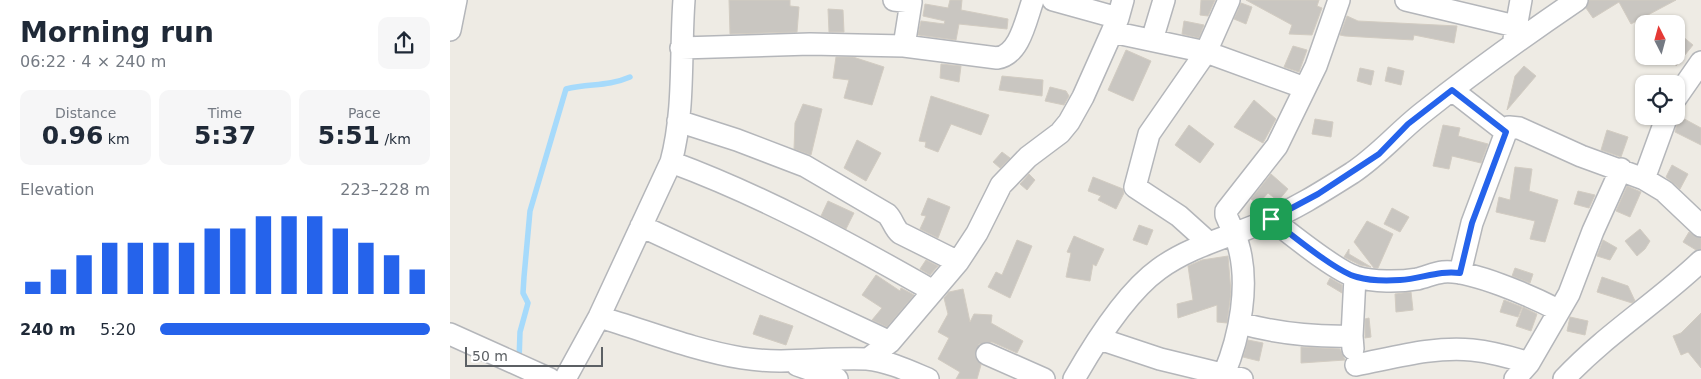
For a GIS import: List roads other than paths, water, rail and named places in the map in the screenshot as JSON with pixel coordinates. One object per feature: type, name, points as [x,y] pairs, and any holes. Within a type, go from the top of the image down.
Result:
[{"type":"street","points":[[450,30],[456,0]]},
{"type":"street","points":[[566,379],[600,317],[670,162],[678,122],[684,0]]},
{"type":"street","points":[[681,48],[810,44],[904,46],[997,58],[1006,57],[1014,50],[1033,0]]},
{"type":"street","points":[[1053,0],[1118,17],[1152,40],[1206,52],[1305,88]]},
{"type":"street","points":[[1152,40],[1164,0]]},
{"type":"street","points":[[1209,243],[1179,216],[1135,187],[1144,150],[1153,127],[1206,52],[1229,0]]},
{"type":"street","points":[[1100,339],[1160,359],[1233,376],[1232,355],[1243,306],[1242,269],[1239,245],[1226,216],[1226,211],[1277,146],[1319,58],[1339,0]]},
{"type":"street","points":[[1406,0],[1514,35]]},
{"type":"street","points":[[1514,35],[1521,0]]},
{"type":"street","points":[[1074,379],[1135,291],[1158,269],[1178,257],[1209,243],[1271,219],[1318,194],[1379,154],[1408,124],[1452,90],[1514,35],[1577,0]]},
{"type":"street","points":[[904,46],[905,1]]},
{"type":"street","points":[[868,359],[890,342],[958,262],[977,233],[1001,185],[1028,157],[1060,133],[1069,122],[1083,97],[1118,17]]},
{"type":"street","points":[[1685,88],[1698,74]]},
{"type":"street","points":[[1452,90],[1506,132]]},
{"type":"street","points":[[678,122],[737,140],[805,166],[886,214],[894,221],[896,230],[900,233],[958,262]]},
{"type":"street","points":[[1644,178],[1664,125]]},
{"type":"street","points":[[1460,273],[1472,223],[1506,132],[1510,127],[1519,128],[1581,156],[1644,178],[1664,190],[1701,226]]},
{"type":"street","points":[[670,162],[725,182],[779,207],[830,233],[932,291]]},
{"type":"street","points":[[1515,379],[1529,363],[1569,294],[1593,231],[1621,169]]},
{"type":"street","points":[[1271,219],[1355,277],[1399,280],[1416,279],[1442,272],[1460,273],[1541,301],[1558,310]]},
{"type":"street","points":[[641,226],[890,342]]},
{"type":"street","points":[[1564,379],[1587,354],[1701,261]]},
{"type":"street","points":[[1355,277],[1352,336],[1357,372],[1436,351],[1471,350],[1503,355],[1529,363]]},
{"type":"street","points":[[600,317],[695,348],[742,358],[789,362],[868,359],[896,366],[928,379]]},
{"type":"street","points":[[1240,323],[1257,328],[1312,335],[1352,336]]},
{"type":"street","points":[[450,334],[550,379]]},
{"type":"street","points":[[987,354],[1044,379]]},
{"type":"street","points":[[789,362],[837,379]]},
{"type":"waterway","points":[[519,361],[520,332],[528,303],[523,293],[530,211],[566,89],[606,84],[630,77]]}]
